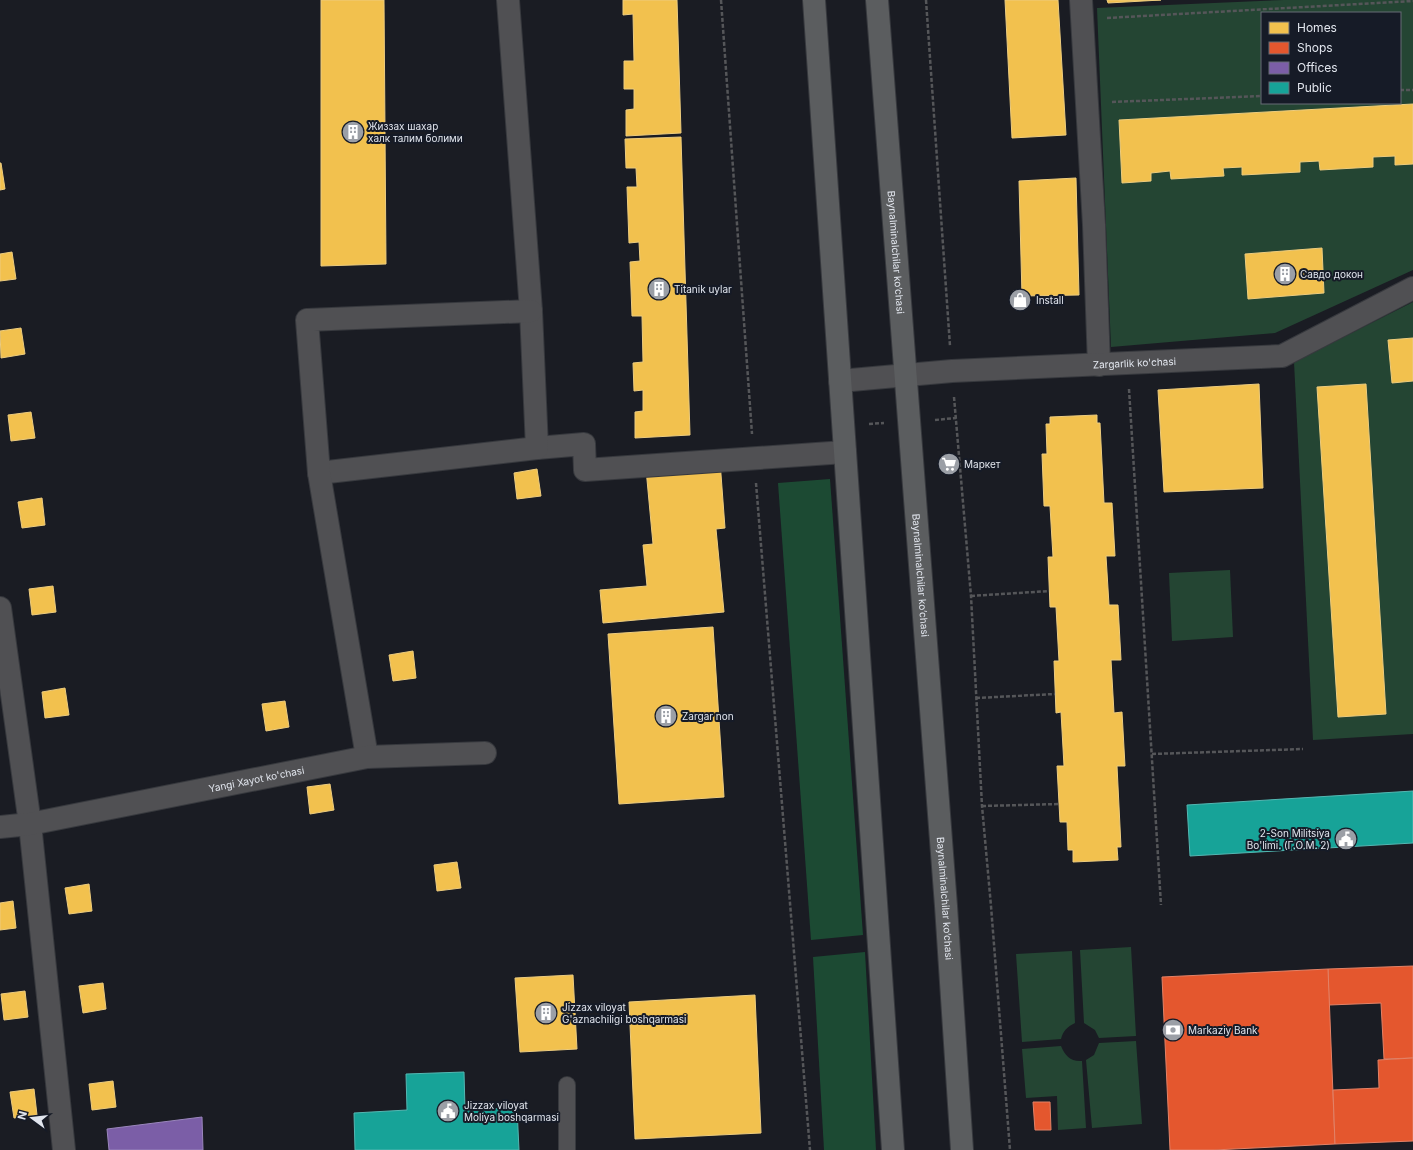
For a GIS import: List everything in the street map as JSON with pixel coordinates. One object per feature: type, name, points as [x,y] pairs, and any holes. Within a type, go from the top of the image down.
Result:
[{"type":"main road","points":[[814,0],[894,1150]]},
{"type":"main road","name":"Baynalminalchilar ko’chasi","points":[[876,0],[946,906],[962,1150]]},
{"type":"street","points":[[508,0],[531,311],[537,448]]},
{"type":"street","points":[[1082,10],[1099,364]]},
{"type":"street","name":"Zargarlik ko'chasi","points":[[840,381],[952,371],[1282,356],[1413,288]]},
{"type":"street","points":[[367,757],[319,473],[306,320],[531,311]]},
{"type":"street","points":[[319,473],[584,444],[585,470],[845,452]]},
{"type":"street","points":[[0,608],[30,824],[64,1150]]},
{"type":"street","name":"Yangi Xayot ko'chasi","points":[[0,827],[30,824],[367,757],[485,753]]},
{"type":"lane","points":[[567,1085],[567,1150]]},
{"type":"path","points":[[720,0],[754,458],[810,1150]]},
{"type":"path","points":[[926,0],[952,371],[971,596],[982,806],[1010,1150]]},
{"type":"path","points":[[1082,10],[1413,1]]},
{"type":"path","points":[[1401,90],[1413,90]]},
{"type":"path","points":[[1087,103],[1261,96]]},
{"type":"path","points":[[1127,363],[1162,905]]},
{"type":"path","points":[[971,596],[1049,591]]},
{"type":"path","points":[[976,698],[1055,694]]},
{"type":"path","points":[[1152,754],[1303,749]]},
{"type":"path","points":[[982,806],[1060,804]]},
{"type":"green space","points":[[1284,0],[1413,0],[1413,270],[1275,333],[1111,347],[1097,8]]},
{"type":"green space","points":[[1413,302],[1413,734],[1313,740],[1294,362]]},
{"type":"green space","points":[[830,479],[863,935],[811,940],[778,483]]},
{"type":"green space","points":[[1230,570],[1233,637],[1172,641],[1169,573]]},
{"type":"green space","points":[[1131,947],[1136,1036],[1099,1038],[1095,1030],[1084,1023],[1080,950]]},
{"type":"green space","points":[[1072,951],[1075,1023],[1066,1030],[1061,1039],[1022,1042],[1016,954]]},
{"type":"green space","points":[[865,952],[876,1150],[824,1150],[813,957]]},
{"type":"green space","points":[[1136,1041],[1142,1124],[1092,1128],[1086,1060],[1094,1055],[1099,1043]]},
{"type":"green space","points":[[1061,1046],[1064,1053],[1069,1058],[1082,1061],[1086,1128],[1058,1130],[1057,1096],[1026,1098],[1022,1049]]},
{"type":"building: Homes","name":"Жиззах шахар халк талим болими","points":[[321,0],[384,0],[386,264],[321,266]]},
{"type":"building: Homes","points":[[623,0],[677,0],[681,133],[626,136],[626,110],[634,109],[634,89],[624,89],[624,61],[634,61],[633,14],[623,15]]},
{"type":"building: Homes","points":[[1005,0],[1058,0],[1066,135],[1012,138]]},
{"type":"building: Homes","points":[[1107,0],[1161,0],[1108,3]]},
{"type":"building: Homes","points":[[1413,104],[1413,164],[1395,165],[1395,156],[1373,157],[1373,167],[1320,170],[1319,161],[1300,162],[1300,172],[1242,175],[1242,167],[1223,168],[1224,176],[1171,179],[1170,171],[1151,173],[1151,181],[1122,183],[1119,120]]},
{"type":"building: Homes","name":"Titanik uylar","points":[[681,137],[690,435],[635,438],[635,412],[643,411],[643,390],[634,391],[633,363],[643,362],[642,316],[632,316],[630,262],[640,261],[639,242],[629,243],[627,187],[637,187],[636,168],[626,168],[625,139]]},
{"type":"building: Homes","points":[[0,163],[5,189],[0,190]]},
{"type":"building: Homes","points":[[1076,178],[1079,295],[1022,296],[1019,181]]},
{"type":"building: Homes","name":"Cавдо докон","points":[[1322,248],[1324,293],[1248,299],[1245,254]]},
{"type":"building: Homes","points":[[12,252],[16,279],[0,281],[0,254]]},
{"type":"building: Homes","points":[[21,328],[25,354],[1,358],[0,331]]},
{"type":"building: Homes","points":[[1413,338],[1413,381],[1392,383],[1388,340]]},
{"type":"building: Homes","points":[[1259,384],[1263,488],[1164,492],[1158,390]]},
{"type":"building: Homes","points":[[1366,384],[1386,714],[1338,717],[1317,387]]},
{"type":"building: Homes","points":[[31,412],[35,438],[11,441],[8,415]]},
{"type":"building: Homes","points":[[1097,415],[1097,423],[1100,423],[1104,503],[1112,503],[1115,556],[1106,556],[1109,605],[1118,605],[1121,660],[1111,660],[1114,713],[1122,712],[1125,766],[1117,766],[1121,847],[1117,847],[1118,860],[1073,862],[1073,850],[1068,850],[1067,822],[1060,822],[1057,766],[1064,766],[1061,712],[1056,713],[1054,661],[1059,661],[1056,607],[1050,607],[1048,557],[1053,557],[1050,506],[1044,506],[1042,454],[1047,454],[1046,424],[1050,424],[1050,417]]},
{"type":"building: Homes","points":[[720,461],[725,528],[716,529],[724,612],[603,623],[600,590],[647,586],[643,545],[653,544],[646,469]]},
{"type":"building: Homes","points":[[537,469],[541,496],[517,499],[514,473]]},
{"type":"building: Homes","points":[[42,498],[45,525],[22,528],[18,502]]},
{"type":"building: Homes","points":[[53,586],[56,612],[32,615],[29,589]]},
{"type":"building: Homes","name":"Zargar non","points":[[713,627],[724,797],[619,804],[608,634]]},
{"type":"building: Homes","points":[[413,651],[416,678],[393,681],[389,655]]},
{"type":"building: Homes","points":[[65,688],[69,715],[45,718],[42,692]]},
{"type":"building: Homes","points":[[285,701],[289,727],[266,731],[262,704]]},
{"type":"building: Homes","points":[[330,784],[334,810],[310,814],[307,787]]},
{"type":"building: Homes","points":[[457,862],[461,888],[437,891],[434,865]]},
{"type":"building: Homes","points":[[89,884],[92,911],[69,914],[65,888]]},
{"type":"building: Homes","points":[[13,901],[16,928],[0,930],[0,903]]},
{"type":"building: Homes","name":"Jizzax viloyat G'aznachiligi boshqarmasi","points":[[573,975],[577,1049],[520,1052],[515,978]]},
{"type":"building: Homes","points":[[103,983],[106,1009],[83,1013],[79,986]]},
{"type":"building: Homes","points":[[25,991],[28,1017],[4,1020],[1,994]]},
{"type":"building: Homes","points":[[755,995],[761,1133],[635,1139],[629,1002]]},
{"type":"building: Homes","points":[[113,1081],[116,1107],[92,1110],[89,1084]]},
{"type":"building: Homes","points":[[34,1089],[37,1115],[14,1118],[10,1092]]},
{"type":"building: Shops","points":[[1413,966],[1413,1058],[1384,1059],[1381,1003],[1329,1005],[1328,969]]},
{"type":"building: Shops","points":[[1328,969],[1335,1144],[1214,1150],[1170,1150],[1162,977]]},
{"type":"building: Shops","points":[[1413,1058],[1413,1141],[1335,1144],[1333,1090],[1379,1088],[1378,1060]]},
{"type":"building: Shops","points":[[1033,1102],[1050,1102],[1051,1130],[1035,1130]]},
{"type":"building: Offices","points":[[202,1117],[203,1150],[109,1150],[107,1129]]},
{"type":"building: Public","points":[[1413,791],[1413,843],[1190,856],[1187,805]]},
{"type":"building: Public","name":"Jizzax viloyat Moliya boshqarmasi","points":[[464,1072],[465,1110],[517,1108],[519,1150],[355,1150],[354,1113],[407,1110],[406,1074]]},
{"type":"place","name":"Жиззах шахар халк талим болими","points":[[353,132]]},
{"type":"place","name":"Cавдо докон","points":[[1285,274]]},
{"type":"place","name":"Titanik uylar","points":[[659,289]]},
{"type":"place","name":"Install","points":[[1020,300]]},
{"type":"place","name":"Маркет","points":[[949,464]]},
{"type":"place","name":"Zargar non","points":[[666,716]]},
{"type":"place","name":"2-Son Militsiya Bo'limi. (Г.О.М. 2)","points":[[1346,839]]},
{"type":"place","name":"Jizzax viloyat G'aznachiligi boshqarmasi","points":[[546,1013]]},
{"type":"place","name":"Markaziy Bank","points":[[1173,1030]]},
{"type":"place","name":"Jizzax viloyat Moliya boshqarmasi","points":[[448,1111]]}]
